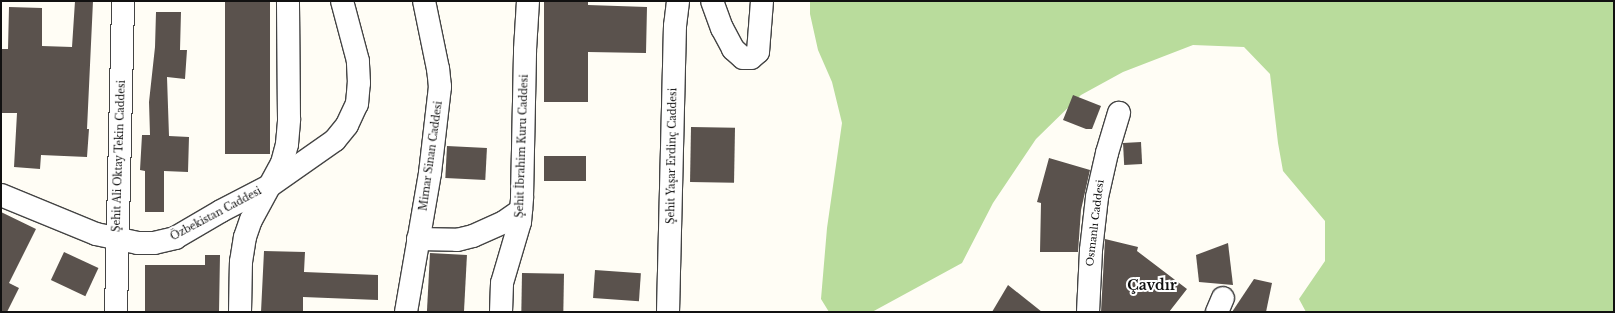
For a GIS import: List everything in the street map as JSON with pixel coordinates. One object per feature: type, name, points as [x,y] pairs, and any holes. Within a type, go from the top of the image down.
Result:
[{"type":"street","name":"Şehit Ali Oktay Tekin Caddesi","points":[[116,312],[116,240],[123,1]]},
{"type":"street","points":[[240,312],[241,262],[245,237],[251,220],[282,163],[286,144],[289,119],[288,1]]},
{"type":"street","name":"Özbekistan Caddesi","points":[[1,195],[78,228],[116,240],[138,243],[154,243],[175,238],[221,211],[271,185],[336,140],[347,126],[357,104],[359,82],[358,61],[342,1]]},
{"type":"street","name":"Mimar Sinan Caddesi","points":[[406,312],[432,158],[440,87],[438,69],[424,1]]},
{"type":"street","name":"Şehit İbrahim Kuru Caddesi","points":[[500,312],[502,284],[516,237],[521,210],[524,50],[528,1]]},
{"type":"street","name":"Şehit Yaşar Erdinç Caddesi","points":[[668,312],[675,26],[678,1]]},
{"type":"street","points":[[712,1],[722,28],[733,49],[743,58],[751,58],[758,52],[762,1]]},
{"type":"street","name":"Osmanlı Caddesi","points":[[1088,312],[1091,250],[1097,197],[1107,153],[1119,113]]},
{"type":"street","points":[[418,239],[457,240],[473,236],[504,222],[521,210]]},
{"type":"green space","points":[[810,1],[1614,1],[1614,312],[1306,312],[1299,299],[1325,261],[1325,221],[1283,171],[1278,143],[1270,74],[1244,47],[1193,45],[1123,72],[1081,95],[1036,139],[993,203],[962,263],[872,312],[829,312],[821,299],[827,228],[842,123],[832,82],[818,50],[810,14]]},
{"type":"building","points":[[75,1],[93,1],[87,157],[41,155],[40,169],[14,167],[17,113],[1,113],[2,49],[8,49],[9,7],[42,8],[42,46],[72,47]]},
{"type":"building","points":[[225,1],[270,1],[270,154],[225,154]]},
{"type":"building","points":[[544,1],[588,1],[588,5],[647,7],[646,53],[588,52],[588,102],[544,102]]},
{"type":"building","points":[[156,12],[181,12],[180,50],[187,50],[185,79],[167,77],[169,136],[189,137],[188,172],[164,171],[164,212],[145,212],[145,171],[140,170],[142,135],[150,135],[149,102],[155,47]]},
{"type":"building","points":[[1073,95],[1101,106],[1092,129],[1086,129],[1063,120]]},
{"type":"building","points":[[691,127],[735,128],[734,183],[690,182]]},
{"type":"building","points":[[1141,142],[1142,164],[1124,165],[1123,143]]},
{"type":"building","points":[[447,146],[487,148],[485,180],[445,178]]},
{"type":"building","points":[[544,156],[586,156],[586,181],[544,181]]},
{"type":"building","points":[[1049,158],[1090,170],[1081,210],[1078,252],[1040,252],[1041,203],[1037,202]]},
{"type":"building","points":[[1,212],[36,229],[9,283],[19,288],[7,312],[1,312]]},
{"type":"building","points":[[1105,239],[1138,247],[1137,251],[1187,289],[1169,312],[1101,312]]},
{"type":"building","points":[[1228,243],[1233,285],[1199,282],[1196,255]]},
{"type":"building","points":[[264,251],[305,252],[304,272],[378,275],[378,300],[303,297],[303,312],[261,312]]},
{"type":"building","points":[[64,252],[98,268],[85,296],[51,280]]},
{"type":"building","points":[[430,253],[467,255],[464,312],[427,312]]},
{"type":"building","points":[[205,255],[220,255],[219,312],[145,312],[145,265],[205,265]]},
{"type":"building","points":[[595,270],[641,273],[639,301],[593,298]]},
{"type":"building","points":[[522,273],[564,274],[563,312],[521,312]]},
{"type":"building","points":[[1254,279],[1272,283],[1266,312],[1232,312]]},
{"type":"building","points":[[1008,285],[1042,312],[992,312]]},
{"type":"district","name":"Çavdır","points":[[1152,285]]}]
